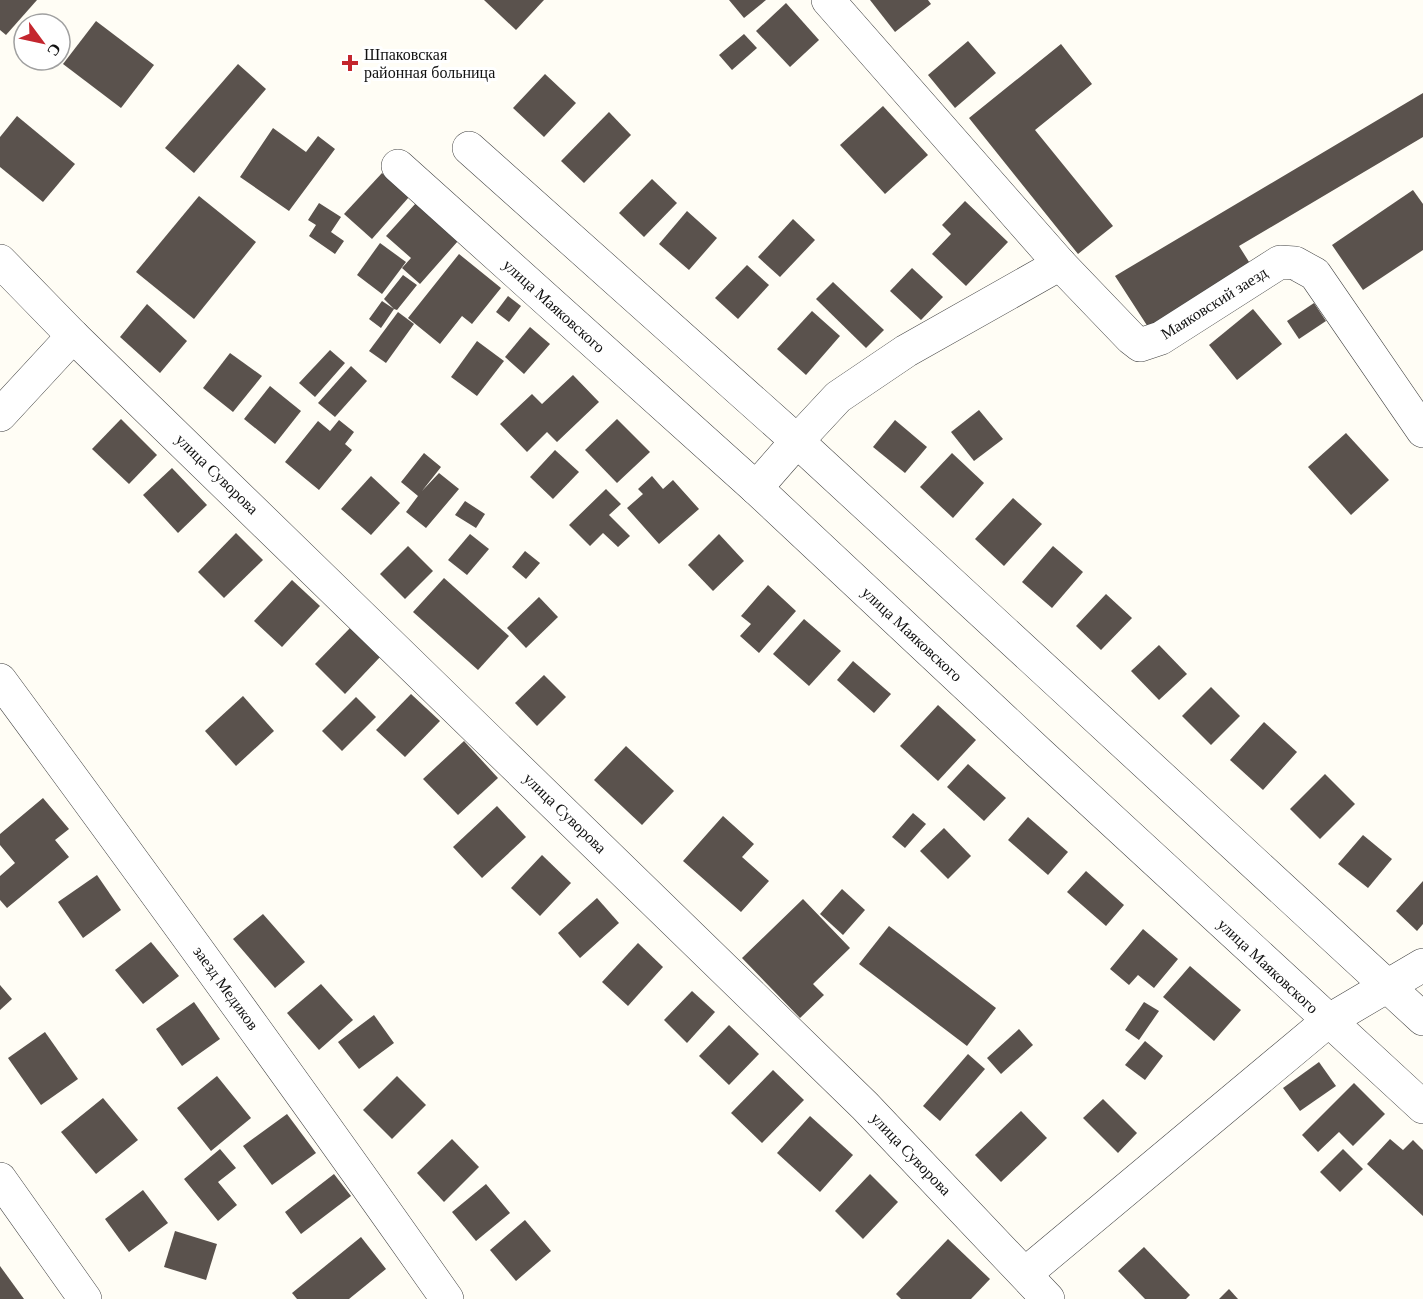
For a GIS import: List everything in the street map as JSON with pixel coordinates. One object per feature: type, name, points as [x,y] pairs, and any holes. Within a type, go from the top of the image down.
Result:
[{"type":"street","points":[[756,488],[838,397],[896,357],[1060,264],[828,0]]},
{"type":"street","points":[[469,148],[797,441],[1423,1019]]},
{"type":"street","name":"улица Маяковского","points":[[398,166],[756,488],[1030,745],[1423,1107]]},
{"type":"street","name":"улица Суворова","points":[[0,261],[73,336],[865,1106],[1048,1299]]},
{"type":"street","name":"Маяковский заезд","points":[[1060,264],[1140,345],[1161,338],[1280,262],[1295,263],[1315,274],[1423,431]]},
{"type":"street","points":[[0,416],[73,336]]},
{"type":"street","name":"заезд Медиков","points":[[0,680],[153,887],[447,1299]]},
{"type":"street","points":[[1025,1274],[1328,1021],[1423,965]]},
{"type":"street","points":[[0,1179],[85,1299]]},
{"type":"building","points":[[0,0],[37,0],[26,12],[12,12],[12,28],[6,35],[0,30]]},
{"type":"building","points":[[484,0],[544,0],[516,30]]},
{"type":"building","points":[[729,0],[766,0],[744,18]]},
{"type":"building","points":[[870,0],[928,0],[931,4],[895,32]]},
{"type":"building","points":[[786,3],[819,40],[790,67],[756,31]]},
{"type":"building","points":[[96,21],[154,65],[121,108],[72,71],[72,52]]},
{"type":"building","points":[[744,34],[757,48],[732,70],[719,55]]},
{"type":"building","points":[[968,41],[996,73],[955,108],[928,75]]},
{"type":"building","points":[[1061,44],[1092,84],[1035,130],[1113,226],[1078,254],[969,118]]},
{"type":"building","points":[[238,64],[266,89],[194,173],[165,148]]},
{"type":"building","points":[[545,74],[576,103],[544,137],[513,108]]},
{"type":"building","points":[[1423,93],[1423,137],[1239,246],[1251,265],[1148,327],[1115,276]]},
{"type":"building","points":[[883,106],[928,155],[885,194],[840,145]]},
{"type":"building","points":[[609,112],[631,135],[584,183],[561,161]]},
{"type":"building","points":[[17,116],[75,164],[43,202],[0,167],[0,137]]},
{"type":"building","points":[[273,128],[306,152],[318,136],[335,149],[289,211],[240,177]]},
{"type":"building","points":[[382,173],[409,197],[372,239],[344,214]]},
{"type":"building","points":[[652,179],[677,203],[644,237],[619,213]]},
{"type":"building","points":[[1413,190],[1423,204],[1423,250],[1363,290],[1332,245]]},
{"type":"building","points":[[199,196],[256,242],[194,319],[136,272]]},
{"type":"building","points":[[965,201],[1008,242],[966,286],[932,254],[951,234],[942,225]]},
{"type":"building","points":[[319,203],[341,217],[331,232],[344,241],[335,254],[309,236],[316,225],[308,220]]},
{"type":"building","points":[[416,203],[458,241],[420,284],[402,268],[411,258],[386,236]]},
{"type":"building","points":[[687,211],[717,238],[689,270],[659,244]]},
{"type":"building","points":[[793,219],[815,240],[780,277],[758,257]]},
{"type":"building","points":[[380,243],[406,262],[382,294],[357,275]]},
{"type":"building","points":[[459,254],[501,288],[472,324],[462,316],[440,344],[408,318]]},
{"type":"building","points":[[747,265],[769,285],[738,319],[715,298]]},
{"type":"building","points":[[912,268],[943,297],[921,320],[890,291]]},
{"type":"building","points":[[403,275],[417,285],[397,310],[384,299]]},
{"type":"building","points":[[833,282],[884,330],[866,348],[816,299]]},
{"type":"building","points":[[508,296],[521,306],[509,322],[496,312]]},
{"type":"building","points":[[382,301],[394,309],[381,328],[369,319]]},
{"type":"building","points":[[1314,303],[1326,321],[1299,339],[1287,321]]},
{"type":"building","points":[[147,304],[187,341],[160,373],[120,337]]},
{"type":"building","points":[[1253,309],[1282,344],[1237,380],[1209,345]]},
{"type":"building","points":[[812,311],[840,336],[806,375],[777,349]]},
{"type":"building","points":[[398,312],[414,324],[386,363],[369,351]]},
{"type":"building","points":[[530,327],[550,344],[524,374],[505,357]]},
{"type":"building","points":[[477,341],[504,361],[477,396],[451,377]]},
{"type":"building","points":[[330,350],[345,363],[315,397],[299,383]]},
{"type":"building","points":[[230,353],[262,376],[233,412],[203,388]]},
{"type":"building","points":[[351,366],[367,381],[335,417],[318,403]]},
{"type":"building","points":[[573,375],[599,402],[557,442],[547,432],[527,452],[500,424],[532,394],[542,404]]},
{"type":"building","points":[[270,386],[301,411],[275,444],[244,419]]},
{"type":"building","points":[[979,410],[1003,439],[974,461],[951,432]]},
{"type":"building","points":[[121,419],[157,455],[129,484],[92,449]]},
{"type":"building","points":[[617,419],[650,452],[617,483],[585,450]]},
{"type":"building","points":[[339,420],[354,432],[345,444],[352,450],[319,490],[285,462],[318,421],[330,431]]},
{"type":"building","points":[[895,420],[927,447],[905,473],[873,447]]},
{"type":"building","points":[[1346,433],[1389,480],[1351,515],[1308,467]]},
{"type":"building","points":[[555,450],[579,472],[553,499],[530,477]]},
{"type":"building","points":[[424,453],[441,467],[422,491],[439,473],[459,489],[426,528],[406,512],[418,496],[401,482]]},
{"type":"building","points":[[952,453],[984,483],[953,518],[920,487]]},
{"type":"building","points":[[172,468],[207,505],[178,533],[143,495]]},
{"type":"building","points":[[371,476],[400,503],[371,535],[341,509]]},
{"type":"building","points":[[652,476],[663,489],[673,480],[699,509],[659,544],[627,508],[643,494],[638,489]]},
{"type":"building","points":[[606,489],[621,504],[609,515],[630,536],[618,547],[603,533],[590,546],[569,525]]},
{"type":"building","points":[[1013,498],[1042,524],[1004,566],[975,539]]},
{"type":"building","points":[[465,501],[485,514],[476,528],[455,515]]},
{"type":"building","points":[[236,533],[263,560],[224,598],[198,572]]},
{"type":"building","points":[[470,534],[489,549],[467,575],[448,560]]},
{"type":"building","points":[[719,534],[744,561],[713,591],[688,565]]},
{"type":"building","points":[[408,546],[433,571],[405,599],[380,574]]},
{"type":"building","points":[[1053,546],[1083,572],[1052,608],[1022,582]]},
{"type":"building","points":[[525,551],[540,563],[526,579],[512,567]]},
{"type":"building","points":[[444,578],[509,636],[478,670],[413,612]]},
{"type":"building","points":[[292,580],[320,606],[282,647],[254,621]]},
{"type":"building","points":[[768,585],[796,611],[759,653],[740,636],[751,624],[741,616]]},
{"type":"building","points":[[1106,594],[1132,618],[1101,650],[1076,626]]},
{"type":"building","points":[[539,597],[558,617],[526,648],[507,628]]},
{"type":"building","points":[[804,619],[841,651],[809,686],[773,654]]},
{"type":"building","points":[[351,627],[381,656],[345,694],[315,664]]},
{"type":"building","points":[[1159,645],[1187,674],[1159,700],[1131,671]]},
{"type":"building","points":[[853,661],[891,694],[874,713],[837,680]]},
{"type":"building","points":[[544,675],[566,697],[537,726],[515,703]]},
{"type":"building","points":[[1211,687],[1240,716],[1211,745],[1182,716]]},
{"type":"building","points":[[411,694],[440,721],[405,757],[376,730]]},
{"type":"building","points":[[243,696],[274,731],[236,766],[205,731]]},
{"type":"building","points":[[356,697],[376,717],[342,751],[322,731]]},
{"type":"building","points":[[938,705],[976,740],[938,781],[900,746]]},
{"type":"building","points":[[1264,722],[1297,752],[1263,790],[1230,760]]},
{"type":"building","points":[[464,741],[498,778],[458,815],[423,779]]},
{"type":"building","points":[[626,746],[674,791],[642,825],[594,780]]},
{"type":"building","points":[[968,764],[1006,798],[984,821],[947,787]]},
{"type":"building","points":[[1325,774],[1355,804],[1320,839],[1290,809]]},
{"type":"building","points":[[43,798],[69,829],[55,840],[69,857],[7,908],[0,900],[0,876],[15,863],[0,845],[0,834]]},
{"type":"building","points":[[497,806],[526,837],[482,878],[453,847]]},
{"type":"building","points":[[913,813],[926,824],[905,848],[892,837]]},
{"type":"building","points":[[723,816],[754,844],[742,857],[769,881],[741,912],[683,861]]},
{"type":"building","points":[[1028,817],[1068,852],[1048,875],[1008,840]]},
{"type":"building","points":[[944,828],[971,856],[948,879],[920,851]]},
{"type":"building","points":[[1363,835],[1392,859],[1368,888],[1338,864]]},
{"type":"building","points":[[542,855],[571,883],[540,916],[511,888]]},
{"type":"building","points":[[1086,871],[1124,905],[1106,926],[1067,892]]},
{"type":"building","points":[[97,875],[121,910],[83,938],[58,902]]},
{"type":"building","points":[[1423,881],[1423,924],[1417,931],[1396,911]]},
{"type":"building","points":[[842,889],[865,910],[843,935],[820,914]]},
{"type":"building","points":[[597,898],[619,923],[580,958],[558,933]]},
{"type":"building","points":[[803,899],[850,948],[813,984],[824,995],[800,1018],[742,958]]},
{"type":"building","points":[[263,914],[305,962],[275,988],[233,939]]},
{"type":"building","points":[[889,926],[996,1008],[967,1046],[859,964]]},
{"type":"building","points":[[1143,929],[1178,959],[1154,988],[1138,975],[1129,985],[1110,969]]},
{"type":"building","points":[[151,942],[179,976],[143,1004],[115,970]]},
{"type":"building","points":[[638,943],[663,967],[628,1006],[602,982]]},
{"type":"building","points":[[1190,966],[1241,1010],[1214,1041],[1163,997]]},
{"type":"building","points":[[321,984],[353,1020],[319,1050],[287,1013]]},
{"type":"building","points":[[0,985],[12,999],[0,1010]]},
{"type":"building","points":[[692,991],[715,1012],[687,1043],[664,1020]]},
{"type":"building","points":[[194,1002],[220,1039],[182,1066],[156,1029]]},
{"type":"building","points":[[1144,1002],[1159,1011],[1139,1040],[1125,1030]]},
{"type":"building","points":[[374,1015],[394,1043],[359,1069],[338,1042]]},
{"type":"building","points":[[729,1025],[759,1054],[729,1085],[699,1056]]},
{"type":"building","points":[[1019,1029],[1033,1045],[1001,1074],[987,1058]]},
{"type":"building","points":[[45,1032],[78,1079],[41,1105],[8,1058]]},
{"type":"building","points":[[1145,1041],[1163,1056],[1145,1080],[1125,1065]]},
{"type":"building","points":[[968,1054],[985,1069],[940,1121],[923,1106]]},
{"type":"building","points":[[1319,1062],[1336,1086],[1300,1111],[1283,1088]]},
{"type":"building","points":[[773,1070],[804,1100],[762,1143],[731,1113]]},
{"type":"building","points":[[217,1076],[251,1118],[211,1151],[177,1108]]},
{"type":"building","points":[[397,1076],[426,1105],[392,1139],[363,1110]]},
{"type":"building","points":[[1354,1083],[1385,1114],[1353,1146],[1339,1132],[1318,1152],[1302,1135]]},
{"type":"building","points":[[103,1098],[138,1140],[96,1174],[61,1132]]},
{"type":"building","points":[[1103,1099],[1137,1133],[1118,1153],[1083,1118]]},
{"type":"building","points":[[1021,1111],[1047,1138],[1001,1182],[975,1155]]},
{"type":"building","points":[[287,1114],[316,1153],[272,1185],[243,1146]]},
{"type":"building","points":[[810,1116],[853,1155],[820,1192],[777,1153]]},
{"type":"building","points":[[452,1139],[479,1167],[444,1202],[417,1173]]},
{"type":"building","points":[[1390,1139],[1403,1150],[1413,1140],[1423,1150],[1423,1216],[1367,1164]]},
{"type":"building","points":[[220,1149],[236,1168],[218,1182],[237,1205],[218,1221],[184,1179]]},
{"type":"building","points":[[1343,1149],[1363,1169],[1340,1192],[1320,1172]]},
{"type":"building","points":[[334,1174],[351,1196],[301,1234],[285,1212]]},
{"type":"building","points":[[870,1174],[898,1202],[863,1239],[835,1211]]},
{"type":"building","points":[[486,1184],[510,1213],[476,1241],[452,1212]]},
{"type":"building","points":[[143,1190],[168,1223],[129,1252],[105,1219]]},
{"type":"building","points":[[525,1220],[551,1251],[516,1281],[490,1250]]},
{"type":"building","points":[[175,1231],[217,1244],[206,1280],[164,1267]]},
{"type":"building","points":[[361,1237],[386,1269],[349,1299],[297,1299],[292,1293]]},
{"type":"building","points":[[948,1239],[990,1279],[971,1299],[901,1299],[896,1294]]},
{"type":"building","points":[[1144,1247],[1190,1295],[1186,1299],[1145,1299],[1118,1271]]},
{"type":"building","points":[[0,1266],[24,1299],[0,1299]]},
{"type":"building","points":[[1229,1289],[1238,1299],[1219,1299]]},
{"type":"place","name":"Шпаковская районная больница","points":[[350,63]]}]
